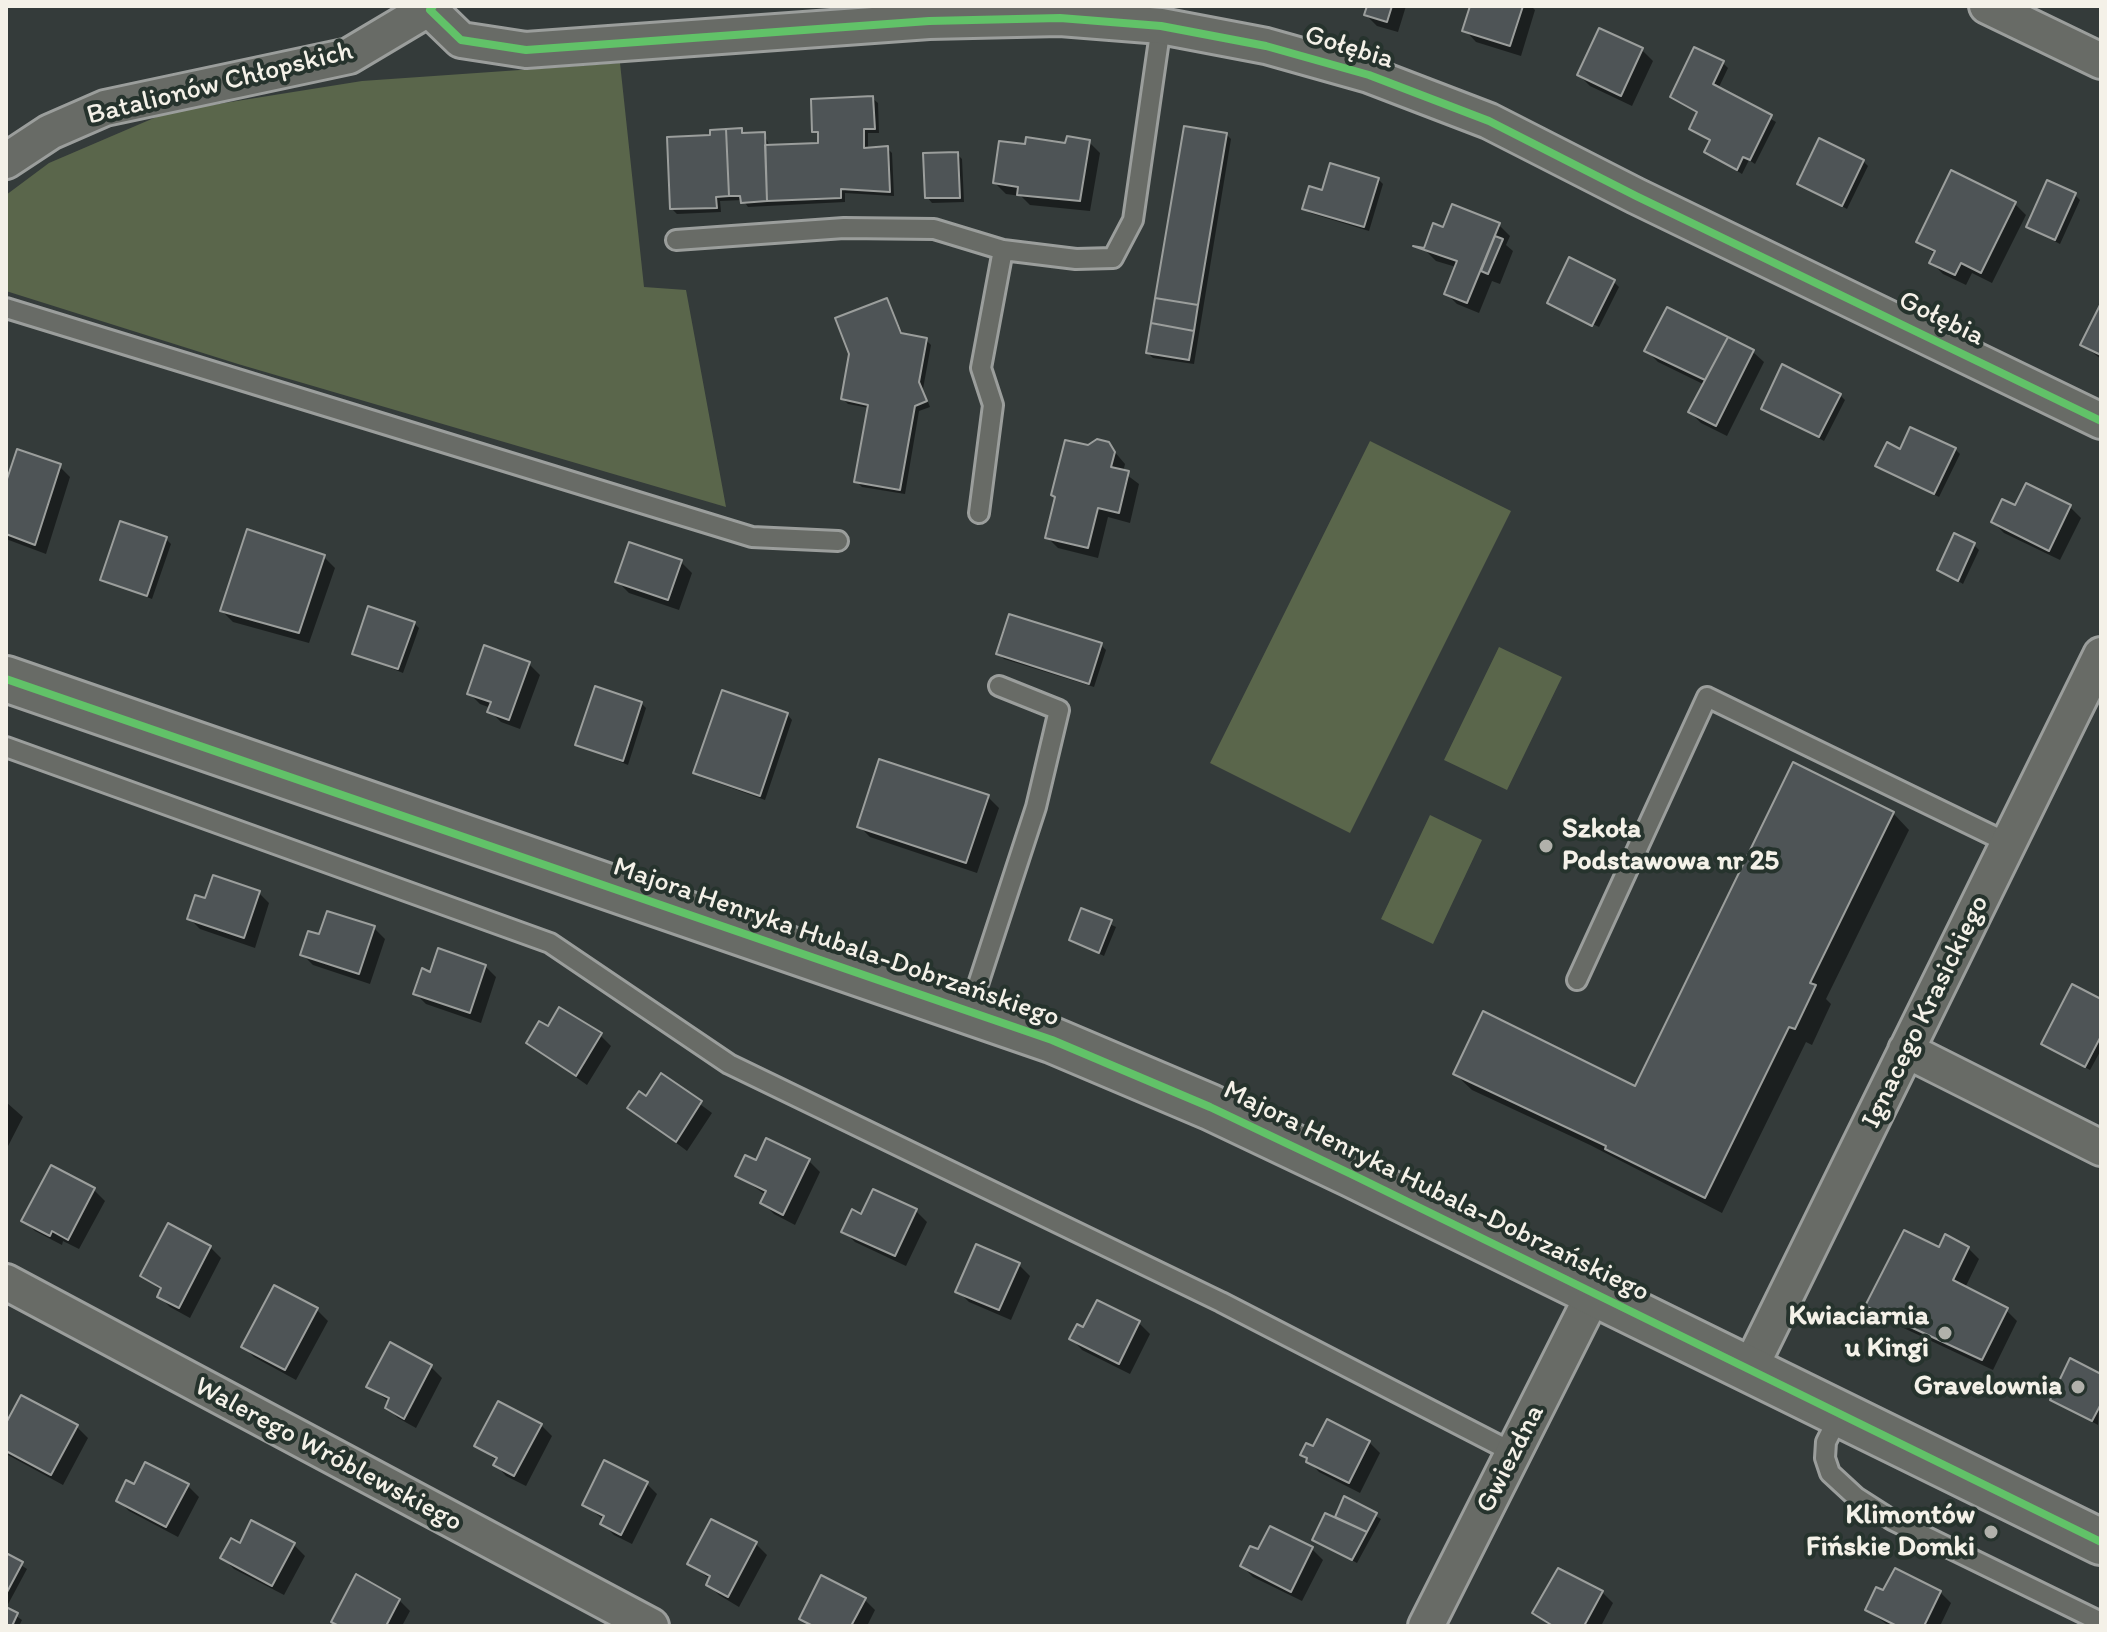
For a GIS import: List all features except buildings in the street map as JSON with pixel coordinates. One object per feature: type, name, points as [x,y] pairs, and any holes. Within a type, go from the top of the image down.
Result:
[{"type":"street","points":[[1987,6],[2101,61]]},
{"type":"street","name":"Gołębia","points":[[431,8],[461,40],[526,50],[929,21],[1060,18],[1161,26],[1266,46],[1369,75],[1489,121],[2101,421]]},
{"type":"street","name":"Batalionów Chłopskich","points":[[6,161],[50,132],[105,108],[349,56],[431,8]]},
{"type":"street","name":"Ignacego Krasickiego","points":[[1750,1368],[2101,655]]},
{"type":"street","name":"Majora Henryka Hubala-Dobrzańskiego","points":[[6,679],[1052,1040],[1210,1107],[1595,1291],[2101,1542]]},
{"type":"street","points":[[1906,1050],[2101,1148]]},
{"type":"street","name":"Walerego Wróblewskiego","points":[[6,1282],[651,1626]]},
{"type":"street","name":"Gwiezdna","points":[[1426,1626],[1595,1291]]},
{"type":"lane","points":[[676,240],[844,228],[934,229],[1003,250],[1076,259],[1113,258],[1133,220],[1161,26]]},
{"type":"lane","points":[[979,513],[993,405],[981,368],[1003,250]]},
{"type":"lane","points":[[6,308],[752,537],[838,541]]},
{"type":"lane","points":[[969,1012],[1036,807],[1059,710],[999,686]]},
{"type":"lane","points":[[1577,980],[1707,697],[2010,844]]},
{"type":"lane","points":[[6,747],[550,943],[729,1064],[1221,1302],[1514,1453]]},
{"type":"lane","points":[[1840,1414],[1826,1442],[1825,1458],[1830,1473],[1856,1497],[1892,1520],[2101,1622]]},
{"type":"green space","points":[[620,63],[644,287],[686,290],[726,507],[238,364],[6,291],[6,195],[49,163],[168,112],[362,81]]},
{"type":"green space","points":[[1370,441],[1511,511],[1350,833],[1210,763]]},
{"type":"green space","points":[[1499,647],[1562,677],[1507,790],[1444,760]]},
{"type":"green space","points":[[1430,815],[1482,840],[1433,944],[1381,919]]},
{"type":"cycle path","points":[[433,6],[430,10],[461,40],[526,50],[929,21],[1060,18],[1161,26],[1266,46],[1369,75],[1489,121],[1636,196],[2101,421]]},
{"type":"cycle path","points":[[6,679],[1052,1040],[1210,1107],[1351,1174],[2101,1542]]},
{"type":"place","name":"Szkoła Podstawowa nr 25","points":[[1546,846]]},
{"type":"place","name":"Kwiaciarnia u Kingi","points":[[1945,1333]]},
{"type":"place","name":"Gravelownia","points":[[2078,1387]]},
{"type":"place","name":"Klimontów Fińskie Domki","points":[[1991,1532]]}]
